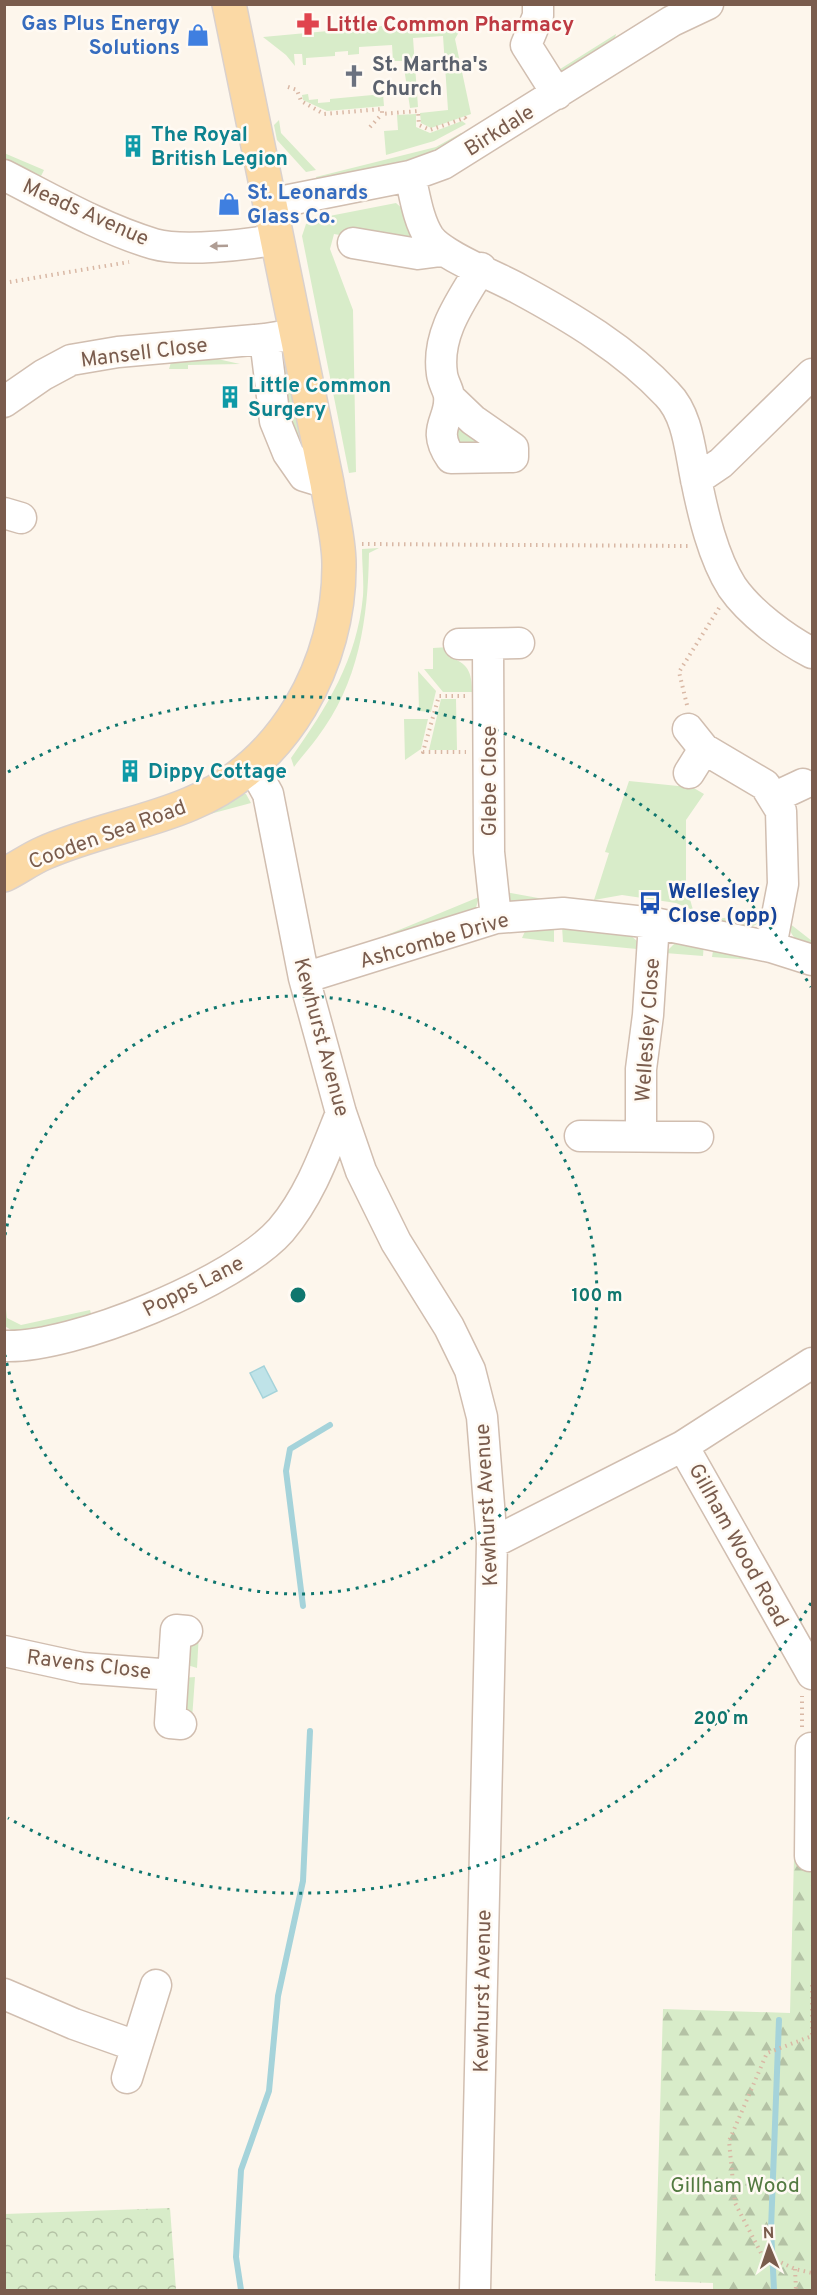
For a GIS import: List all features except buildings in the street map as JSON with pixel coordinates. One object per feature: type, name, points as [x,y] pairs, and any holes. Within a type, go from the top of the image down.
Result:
[{"type":"main road","name":"Cooden Sea Road","points":[[4,875],[44,853],[190,804],[221,789],[252,765],[286,731],[326,655],[337,608],[339,562],[327,483],[280,336],[277,239],[229,4]]},
{"type":"street","points":[[538,4],[538,16],[526,45],[557,94]]},
{"type":"street","name":"Birkdale","points":[[269,204],[410,176],[443,164],[672,21],[708,4]]},
{"type":"street","name":"Meads Avenue","points":[[4,175],[83,216],[156,244],[218,247],[277,239]]},
{"type":"street","points":[[410,176],[422,221],[429,237],[441,250],[481,268],[579,323],[645,372],[670,396],[688,436],[696,480],[714,546],[732,587],[759,615],[813,653]]},
{"type":"street","points":[[353,243],[418,254],[441,250]]},
{"type":"street","points":[[450,398],[442,375],[441,348],[453,313],[481,268]]},
{"type":"street","name":"Mansell Close","points":[[4,402],[43,375],[71,360],[118,352],[280,336]]},
{"type":"street","points":[[696,480],[721,463],[813,374]]},
{"type":"street","points":[[459,644],[519,643]]},
{"type":"street","name":"Glebe Close","points":[[488,644],[489,852],[495,918]]},
{"type":"street","points":[[694,750],[765,784],[781,811],[783,884],[771,947]]},
{"type":"street","name":"Kewhurst Avenue","points":[[252,765],[268,794],[304,978],[341,1113],[361,1171],[396,1242],[449,1327],[470,1370],[482,1417],[492,1544],[475,2290]]},
{"type":"street","points":[[773,798],[803,784]]},
{"type":"street","name":"Ashcombe Drive","points":[[304,978],[495,918],[563,914],[654,923],[771,947],[813,960]]},
{"type":"street","name":"Wellesley Close","points":[[641,1136],[641,1069],[648,1015],[654,923]]},
{"type":"street","name":"Popps Lane","points":[[4,1346],[25,1347],[76,1336],[138,1314],[249,1258],[281,1230],[314,1179],[341,1113]]},
{"type":"street","points":[[580,1136],[698,1137]]},
{"type":"street","name":"Gillham Wood Road","points":[[492,1544],[683,1446],[811,1364]]},
{"type":"street","name":"Gillham Wood Road","points":[[683,1446],[807,1666]]},
{"type":"street","name":"Ravens Close","points":[[181,1724],[170,1723],[173,1675],[176,1630],[187,1631]]},
{"type":"street","name":"Ravens Close","points":[[4,1651],[82,1668],[173,1675]]},
{"type":"street","points":[[810,1856],[811,1748]]},
{"type":"street","points":[[127,2078],[156,1985]]},
{"type":"street","points":[[4,1994],[74,2024],[136,2046]]},
{"type":"path","points":[[288,87],[297,90],[301,101],[324,114],[382,109],[382,114]]},
{"type":"path","points":[[370,127],[382,114],[418,111],[419,125],[430,130],[465,118],[482,140]]},
{"type":"path","points":[[4,284],[144,259],[156,244]]},
{"type":"path","points":[[358,544],[714,546]]},
{"type":"path","points":[[694,750],[691,719],[679,672],[732,587]]},
{"type":"path","points":[[488,696],[439,696],[423,752],[488,752]]},
{"type":"path","points":[[807,1666],[802,1746],[811,1748]]},
{"type":"path","points":[[813,1985],[812,2036],[767,2052],[729,2141],[735,2203],[761,2253],[795,2269],[813,2273]]},
{"type":"path","points":[[795,2269],[796,2290]]},
{"type":"green space","points":[[458,19],[464,23],[455,39],[471,114],[431,128],[421,123],[420,113],[448,110],[443,36],[413,38],[418,107],[410,108],[403,61],[393,61],[392,45],[359,47],[359,54],[348,55],[348,51],[335,52],[335,56],[306,58],[306,65],[303,65],[302,54],[294,54],[295,66],[286,55],[263,37]]},
{"type":"green space","points":[[616,34],[614,42],[564,73],[557,71]]},
{"type":"green space","points":[[308,94],[309,100],[318,99],[318,103],[330,102],[330,99],[383,94],[384,106],[327,111],[303,100],[302,95]]},
{"type":"green space","points":[[416,114],[416,127],[430,133],[462,121],[466,124],[434,141],[386,155],[384,131],[398,130],[397,115]]},
{"type":"green space","points":[[279,120],[281,133],[316,170],[306,172],[277,140],[274,125]]},
{"type":"green space","points":[[461,133],[466,136],[412,159],[317,181],[316,177],[436,147]]},
{"type":"green space","points":[[4,153],[44,170],[41,176],[5,161]]},
{"type":"green space","points":[[396,203],[404,210],[415,248],[334,234],[330,249],[353,310],[356,472],[349,473],[302,236],[306,224],[314,219]]},
{"type":"green space","points":[[204,356],[240,364],[188,365],[188,369],[169,369],[172,359]]},
{"type":"green space","points":[[288,363],[312,463],[283,416],[277,365]]},
{"type":"green space","points":[[460,421],[483,444],[459,450],[452,423]]},
{"type":"green space","points":[[379,548],[369,553],[363,626],[352,673],[331,717],[294,767],[291,758],[328,701],[347,662],[354,641],[363,596],[362,549]]},
{"type":"green space","points":[[449,647],[449,657],[461,662],[468,669],[472,692],[443,692],[424,669],[433,669],[433,648]]},
{"type":"green space","points":[[418,671],[436,691],[431,712],[419,711]]},
{"type":"green space","points":[[441,699],[456,699],[457,750],[429,750]]},
{"type":"green space","points":[[404,719],[428,719],[421,749],[405,760]]},
{"type":"green space","points":[[629,781],[678,786],[687,784],[704,794],[686,820],[686,885],[693,910],[676,903],[622,895],[594,900],[609,853],[605,852]]},
{"type":"green space","points":[[234,793],[246,794],[251,803],[210,814],[212,809]]},
{"type":"green space","points":[[505,892],[549,900],[524,907],[508,900]]},
{"type":"green space","points":[[479,897],[475,911],[365,944]]},
{"type":"green space","points":[[729,917],[766,917],[752,927],[739,929],[708,921]]},
{"type":"green space","points":[[789,923],[812,941],[812,950],[793,936]]},
{"type":"green space","points":[[554,926],[554,942],[522,938],[526,929]]},
{"type":"green space","points":[[562,926],[623,929],[637,941],[637,949],[563,942]]},
{"type":"green space","points":[[692,940],[704,942],[703,956],[665,953],[675,943]]},
{"type":"green space","points":[[714,944],[766,961],[712,957]]},
{"type":"green space","points":[[4,1291],[7,1318],[21,1325],[90,1310],[92,1317],[21,1337],[5,1326]]},
{"type":"green space","points":[[199,1633],[197,1668],[184,1664],[185,1645]]},
{"type":"green space","points":[[195,1677],[192,1719],[181,1712],[181,1678]]},
{"type":"green space","name":"Gillham Wood","points":[[794,1857],[812,1857],[812,2290],[713,2290],[713,2283],[655,2281],[663,2009],[790,2013]]},
{"type":"green space","points":[[170,2208],[176,2290],[5,2290],[5,2214]]},
{"type":"water","points":[[264,1366],[277,1391],[263,1398],[250,1373]]},
{"type":"waterway","points":[[303,1606],[286,1471],[290,1449],[330,1425]]},
{"type":"waterway","points":[[241,2290],[236,2257],[241,2170],[269,2091],[278,1996],[303,1881],[310,1731]]},
{"type":"waterway","points":[[774,2290],[771,2229],[779,2020]]},
{"type":"place","name":"Little Common Pharmacy","points":[[308,24]]},
{"type":"place","name":"Gas Plus Energy Solutions","points":[[198,35]]},
{"type":"place","name":"St. Martha's Church","points":[[354,76]]},
{"type":"place","name":"The Royal British Legion","points":[[133,146]]},
{"type":"place","name":"St. Leonards Glass Co.","points":[[229,204]]},
{"type":"place","name":"Little Common Surgery","points":[[230,397]]},
{"type":"place","name":"Dippy Cottage","points":[[130,771]]},
{"type":"place","name":"Wellesley Close (opp)","points":[[650,903]]}]
